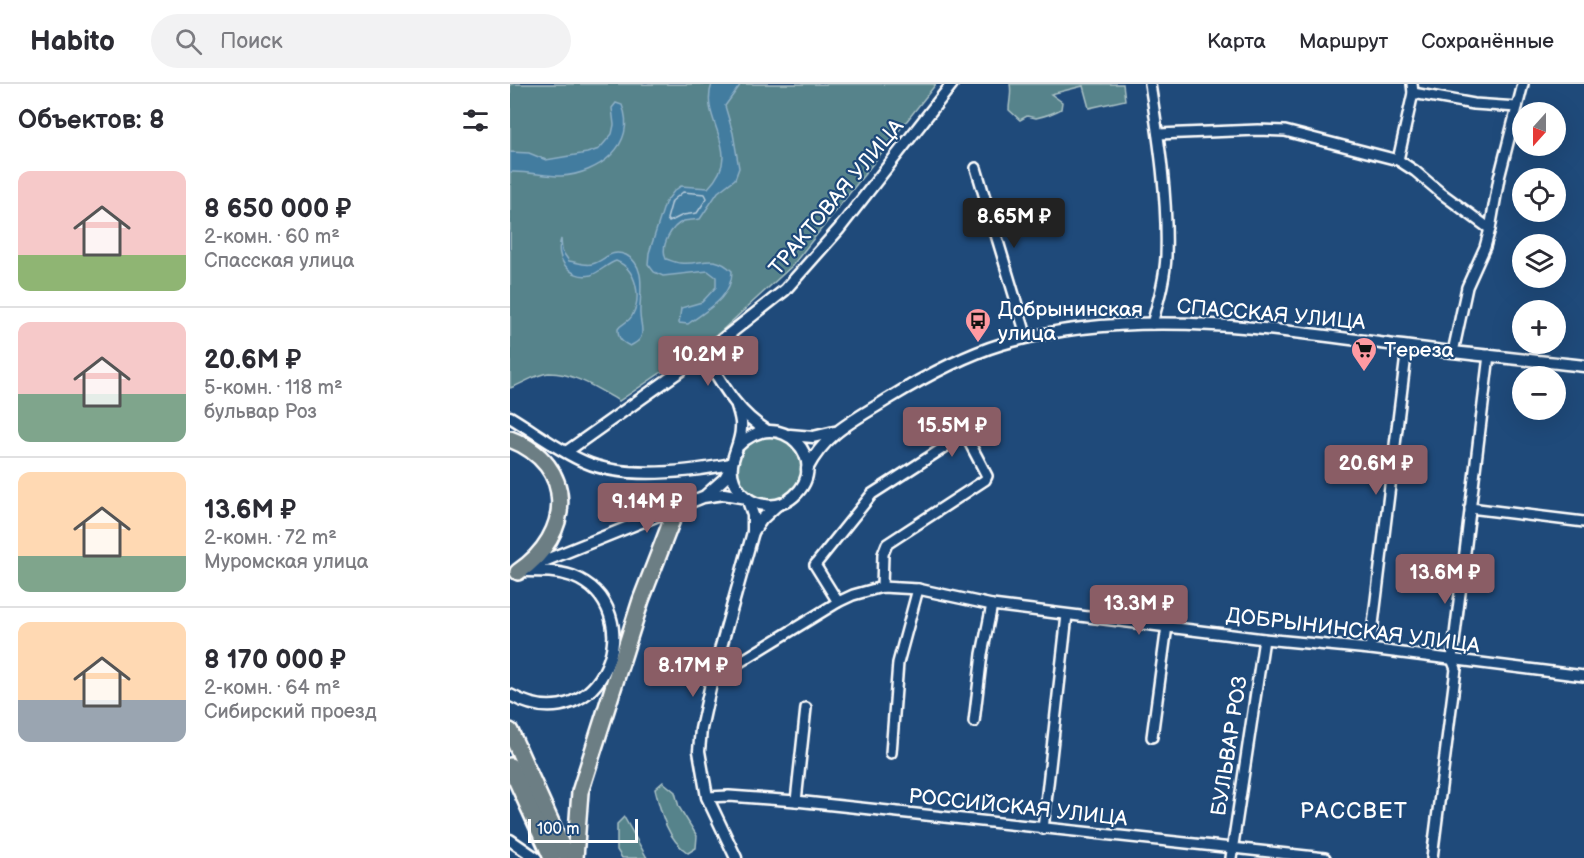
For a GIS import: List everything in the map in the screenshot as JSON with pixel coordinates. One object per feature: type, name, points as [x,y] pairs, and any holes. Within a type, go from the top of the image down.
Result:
[{"type":"highway","points":[[510,439],[533,450],[546,461],[554,474],[561,499],[558,516],[549,537],[532,561],[516,573]]},
{"type":"highway","points":[[575,858],[580,792],[640,600],[676,507]]},
{"type":"highway","points":[[510,731],[567,858]]},
{"type":"highway","points":[[510,766],[552,858]]},
{"type":"street","name":"ТРАКТОВАЯ УЛИЦА","points":[[566,452],[704,354],[785,290],[839,229],[952,84]]},
{"type":"street","points":[[1150,84],[1158,134],[1166,228],[1166,256],[1152,324]]},
{"type":"street","points":[[1518,102],[1523,84]]},
{"type":"street","points":[[1398,160],[1413,88],[1474,104],[1512,107]]},
{"type":"street","points":[[1453,352],[1467,287],[1485,247],[1490,229],[1512,126]]},
{"type":"street","points":[[1158,134],[1285,131],[1398,160],[1416,171],[1441,193],[1490,229]]},
{"type":"street","points":[[976,168],[1026,338]]},
{"type":"street","name":"СПАССКАЯ УЛИЦА","points":[[807,469],[818,450],[834,432],[902,391],[969,356],[1026,338],[1093,328],[1152,324],[1224,325],[1584,366]]},
{"type":"street","points":[[1370,649],[1407,347]]},
{"type":"street","points":[[516,573],[703,498],[724,494],[747,498],[760,505],[776,505],[785,503],[798,492],[803,485],[807,469],[802,449],[789,435],[766,430],[747,417],[736,406],[704,354]]},
{"type":"street","points":[[1432,858],[1456,669],[1452,659],[1489,355]]},
{"type":"street","points":[[703,498],[720,483],[731,465],[738,446],[741,426],[736,406]]},
{"type":"street","points":[[510,417],[566,452],[592,465],[627,472],[731,465]]},
{"type":"street","points":[[738,446],[751,435],[766,430]]},
{"type":"street","name":"СПАССКАЯ УЛИЦА","points":[[789,435],[813,437],[834,432]]},
{"type":"street","points":[[838,602],[815,565],[872,494],[964,434],[987,476],[986,480],[887,544],[883,554],[882,587]]},
{"type":"street","points":[[731,465],[734,482],[747,498],[753,515],[753,532],[712,679],[701,729],[699,751],[707,797],[736,858]]},
{"type":"street","points":[[753,532],[776,505]]},
{"type":"street","points":[[1470,508],[1584,522]]},
{"type":"street","points":[[510,696],[542,707],[570,703],[588,692],[597,682],[605,671],[613,645],[609,617],[602,599],[590,587],[573,577],[551,571],[516,573]]},
{"type":"street","name":"ДОБРЫНИНСКАЯ УЛИЦА","points":[[712,679],[838,602],[882,587],[918,589],[992,605],[1066,615],[1584,676]]},
{"type":"street","points":[[891,753],[898,663],[918,589]]},
{"type":"street","points":[[974,722],[982,654],[992,605]]},
{"type":"street","points":[[1043,829],[1066,615]]},
{"type":"street","points":[[1152,737],[1167,626]]},
{"type":"street","name":"БУЛЬВАР РОЗ","points":[[1231,858],[1264,639]]},
{"type":"street","points":[[796,801],[806,708]]},
{"type":"street","name":"РОССИЙСКАЯ УЛИЦА","points":[[707,797],[729,796],[796,801],[1325,858]]},
{"type":"street","points":[[510,840],[536,858]]},
{"type":"green space","points":[[510,84],[936,84],[792,266],[718,334],[619,401],[586,383],[559,374],[539,375],[510,388]]},
{"type":"green space","points":[[1010,84],[1123,84],[1125,100],[1089,108],[1083,86],[1051,94],[1062,102],[1061,109],[1036,118],[1027,116],[1020,120],[1009,110]]},
{"type":"green space","points":[[770,436],[788,441],[793,445],[797,450],[802,468],[797,486],[793,491],[788,495],[770,500],[752,495],[747,491],[743,486],[738,468],[743,450],[747,445],[752,441]]},
{"type":"green space","points":[[663,782],[675,792],[679,807],[697,836],[696,848],[688,853],[670,833],[663,816],[655,789]]},
{"type":"green space","points":[[624,817],[647,858],[622,858],[617,850],[617,824]]},
{"type":"water","points":[[712,84],[741,84],[725,106],[733,133],[739,168],[735,179],[718,192],[700,219],[684,221],[675,227],[664,248],[666,259],[678,263],[719,262],[732,271],[731,280],[723,296],[710,308],[688,324],[679,323],[681,308],[702,302],[716,287],[716,277],[708,271],[663,276],[654,272],[648,264],[649,253],[665,203],[674,191],[681,186],[708,188],[719,174],[723,161],[722,148],[711,111],[709,98]]},
{"type":"water","points":[[616,103],[622,105],[625,119],[624,133],[619,145],[601,163],[588,170],[561,176],[510,172],[510,152],[529,153],[546,160],[599,149],[612,134],[614,125],[612,108]]},
{"type":"water","points":[[561,239],[562,251],[569,261],[589,264],[616,253],[626,255],[633,260],[641,282],[642,332],[637,342],[630,346],[619,337],[618,332],[618,329],[632,316],[637,301],[636,285],[629,270],[616,261],[591,275],[576,274],[570,271],[562,260],[559,246]]},
{"type":"place","name":"Добрынинская улица","points":[[978,344]]},
{"type":"place","name":"Тереза","points":[[1364,373]]},
{"type":"district","name":"РАССВЕТ","points":[[1354,810]]}]
